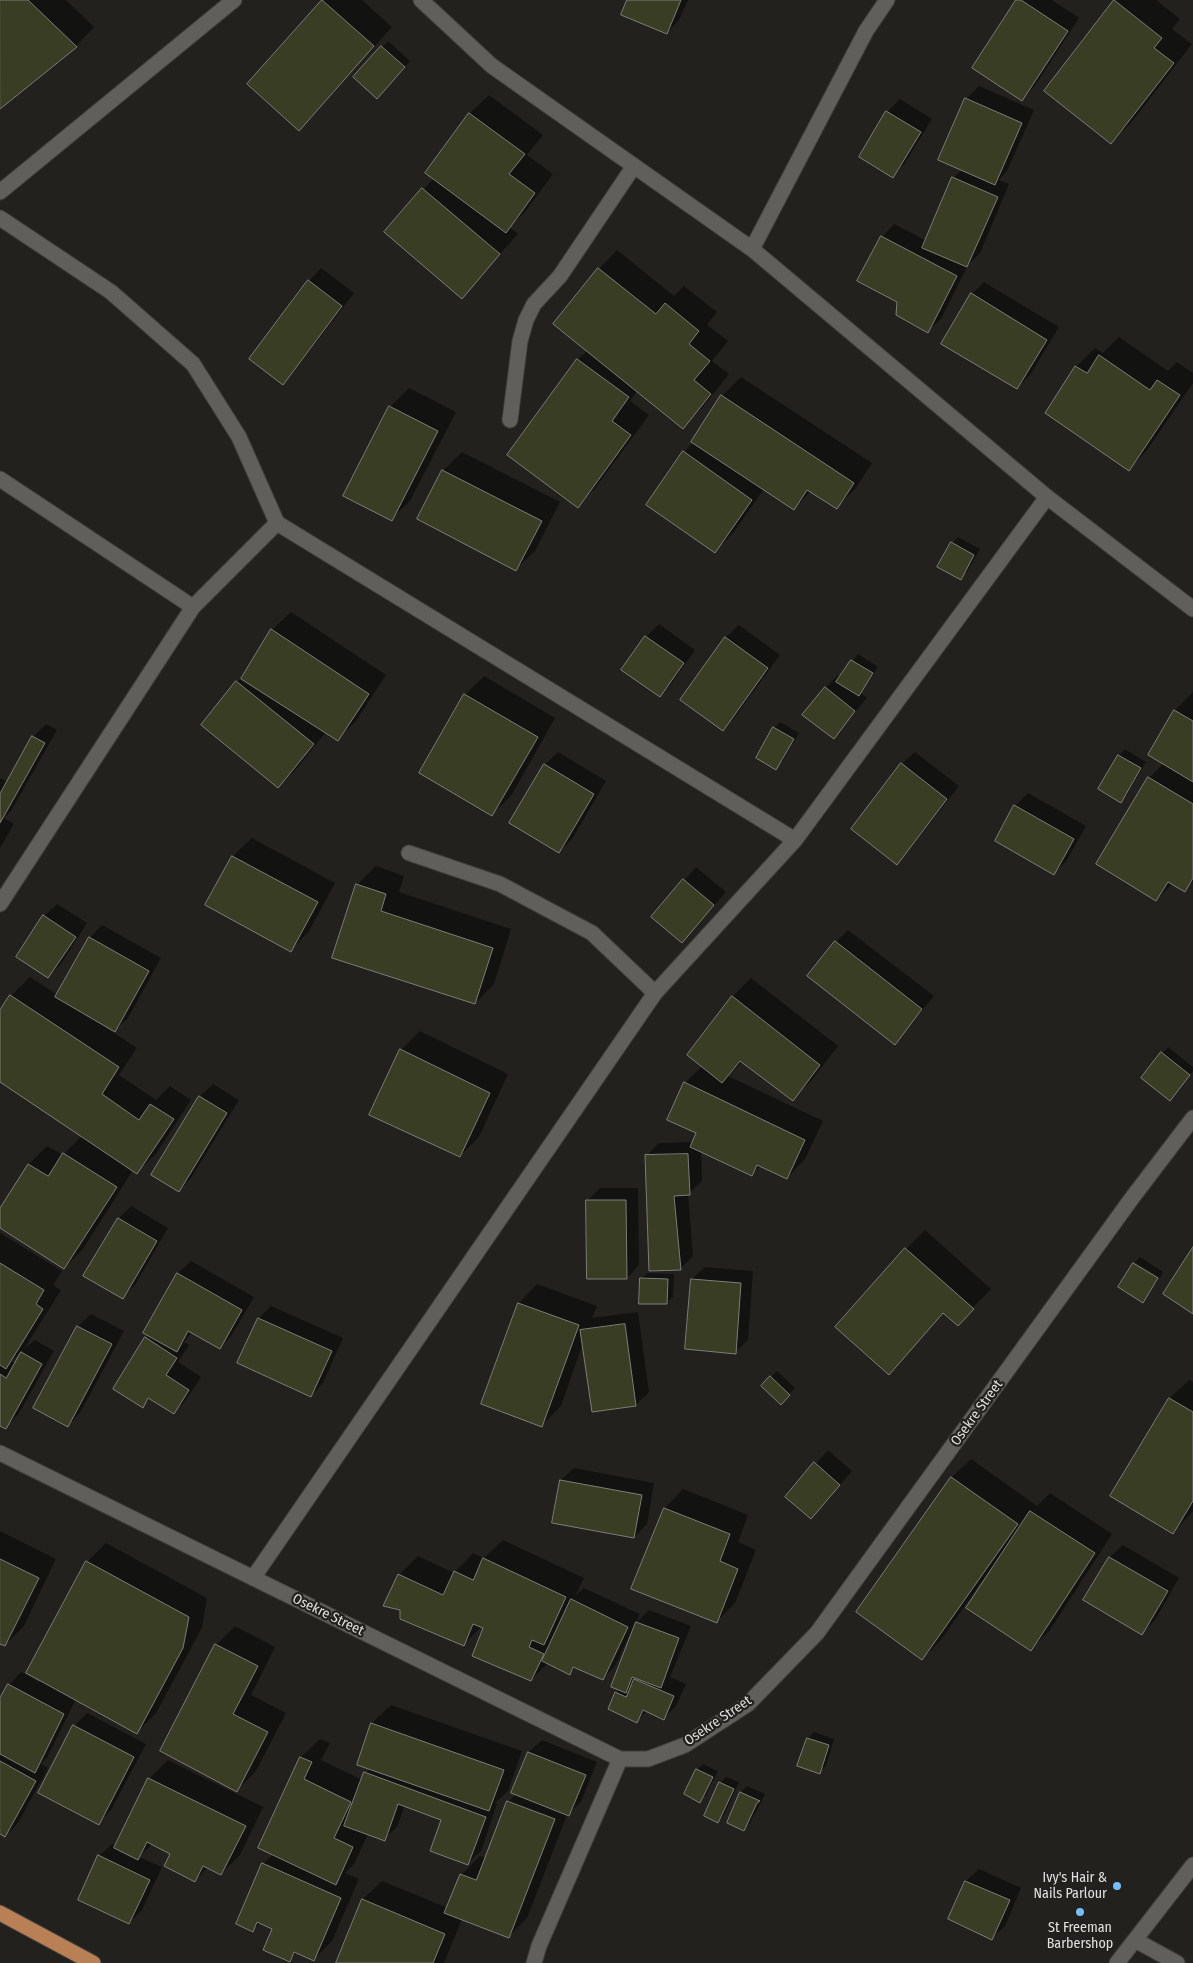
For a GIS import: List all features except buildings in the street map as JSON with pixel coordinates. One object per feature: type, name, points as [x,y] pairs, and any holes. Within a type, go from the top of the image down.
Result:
[{"type":"main road","points":[[1,1917],[93,1963]]},
{"type":"street","points":[[0,192],[234,0]]},
{"type":"street","points":[[421,0],[492,66],[752,249],[1047,497],[1193,609]]},
{"type":"street","points":[[752,249],[866,31],[887,0]]},
{"type":"street","points":[[510,420],[520,340],[526,320],[534,304],[560,276],[634,166]]},
{"type":"street","points":[[0,218],[111,292],[193,364],[239,437],[277,524],[795,840]]},
{"type":"street","points":[[0,479],[193,607]]},
{"type":"street","points":[[253,1578],[655,993],[795,840],[1047,497]]},
{"type":"street","points":[[0,904],[193,607],[277,524]]},
{"type":"street","points":[[409,853],[500,884],[592,933],[655,993]]},
{"type":"street","name":"Osekre Street","points":[[0,1453],[620,1759],[648,1759],[685,1745],[748,1704],[817,1633],[1121,1214],[1193,1118]]},
{"type":"street","points":[[534,1963],[539,1946],[620,1759]]},
{"type":"street","points":[[1117,1963],[1193,1866]]},
{"type":"street","points":[[1135,1940],[1177,1963]]},
{"type":"place","name":"Ivy's Hair & Nails Parlour","points":[[1117,1886]]},
{"type":"place","name":"St Freeman Barbershop","points":[[1080,1912]]}]
